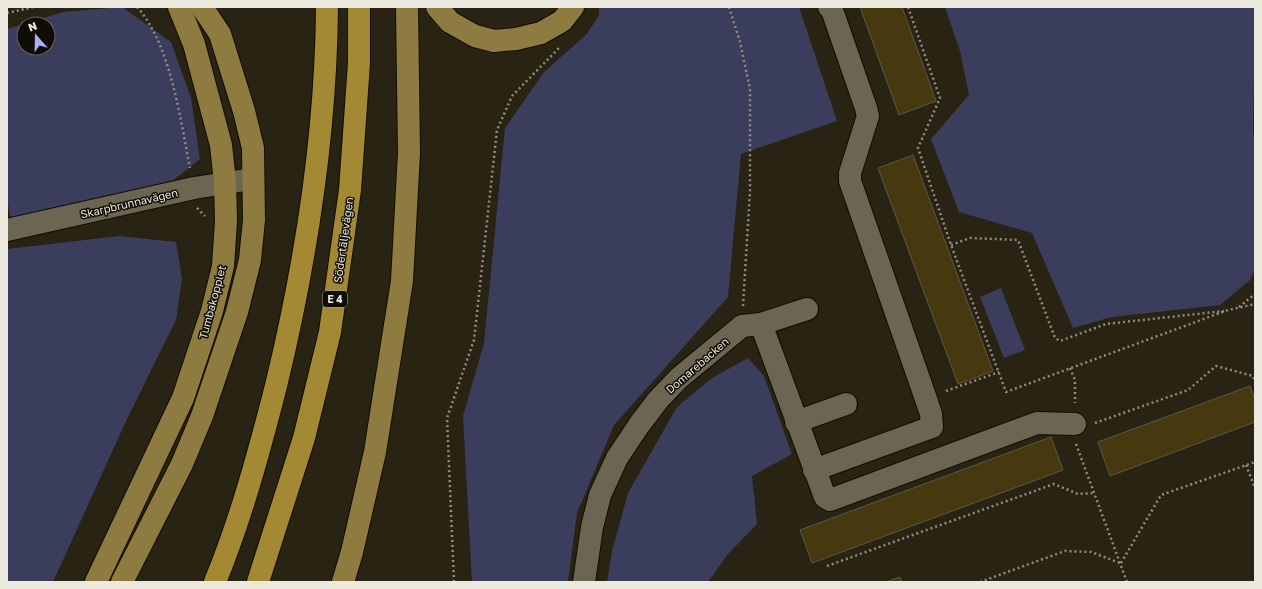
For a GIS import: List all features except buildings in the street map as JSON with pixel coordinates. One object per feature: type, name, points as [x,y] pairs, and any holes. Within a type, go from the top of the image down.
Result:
[{"type":"highway","points":[[215,582],[259,453],[290,328],[315,184],[327,34],[327,7]]},
{"type":"highway","name":"Södertäljevägen","points":[[258,582],[304,438],[330,332],[350,190],[359,63],[359,7]]},
{"type":"main road","points":[[202,7],[220,34]]},
{"type":"main road","points":[[122,582],[182,464],[202,416],[237,312],[250,260],[254,220],[252,179],[253,148],[244,111],[212,7]]},
{"type":"main road","points":[[343,582],[352,552],[375,452],[402,281],[409,153],[407,7]]},
{"type":"main road","points":[[437,7],[450,22],[475,36],[494,41],[516,39],[541,33],[562,21],[573,7]]},
{"type":"main road","name":"Tumbakopplet","points":[[96,582],[183,398],[212,311],[223,266],[226,221],[225,182],[221,145],[194,44],[179,9]]},
{"type":"street","points":[[814,470],[932,427],[931,414],[926,398],[850,181],[850,173],[868,116],[829,7]]},
{"type":"street","name":"Skarpbrunnavägen","points":[[7,230],[194,188],[252,179]]},
{"type":"street","points":[[807,309],[751,325],[796,422],[825,497],[830,500],[1037,423],[1075,424]]},
{"type":"street","name":"Domarebacken","points":[[584,582],[592,527],[600,495],[618,458],[658,400],[679,378],[751,325]]},
{"type":"street","points":[[796,422],[846,404]]},
{"type":"path","points":[[7,13],[34,7]]},
{"type":"path","points":[[137,7],[145,16],[161,46],[178,108],[194,188]]},
{"type":"path","points":[[729,7],[740,42],[750,89],[751,325]]},
{"type":"path","points":[[908,7],[940,98],[918,148],[951,245],[1006,392],[1228,310],[1255,304]]},
{"type":"path","points":[[454,582],[447,418],[474,340],[497,130],[512,96],[561,46]]},
{"type":"path","points":[[951,245],[970,238],[1018,240],[1055,338],[1060,341],[1106,324],[1228,310]]},
{"type":"path","points":[[1238,307],[1255,294]]},
{"type":"path","points":[[1075,424],[1096,423],[1188,390],[1216,366],[1253,376],[1255,381]]},
{"type":"path","points":[[1070,368],[1075,380],[1076,448],[1127,582]]},
{"type":"path","points":[[926,398],[998,372]]},
{"type":"path","points":[[1121,563],[1161,495],[1255,462]]},
{"type":"path","points":[[1246,466],[1255,488]]},
{"type":"path","points":[[827,566],[1054,484],[1078,494],[1094,493]]},
{"type":"path","points":[[980,582],[1065,551],[1091,552],[1121,563]]},
{"type":"shaded area","points":[[122,7],[171,42],[191,98],[200,159],[171,182],[11,220],[7,199],[7,29],[16,26],[16,56],[56,56],[56,16],[50,16],[63,12]]},
{"type":"shaded area","points":[[599,7],[799,7],[837,121],[741,154],[728,297],[614,425],[577,513],[568,582],[472,582],[463,416],[484,343],[505,128],[544,72],[587,34],[599,15]]},
{"type":"shaded area","points":[[945,7],[1255,7],[1253,132],[1255,140],[1255,268],[1250,280],[1220,305],[1112,317],[1073,328],[1032,233],[959,212],[931,139],[969,95],[960,51]]},
{"type":"shaded area","points":[[119,236],[176,242],[182,278],[176,320],[126,421],[53,582],[7,582],[7,249]]},
{"type":"shaded area","points":[[1001,288],[1025,350],[1004,358],[980,297]]},
{"type":"shaded area","points":[[748,358],[764,376],[792,454],[752,476],[757,524],[728,554],[708,582],[607,582],[612,551],[628,493],[677,407],[712,378]]}]
